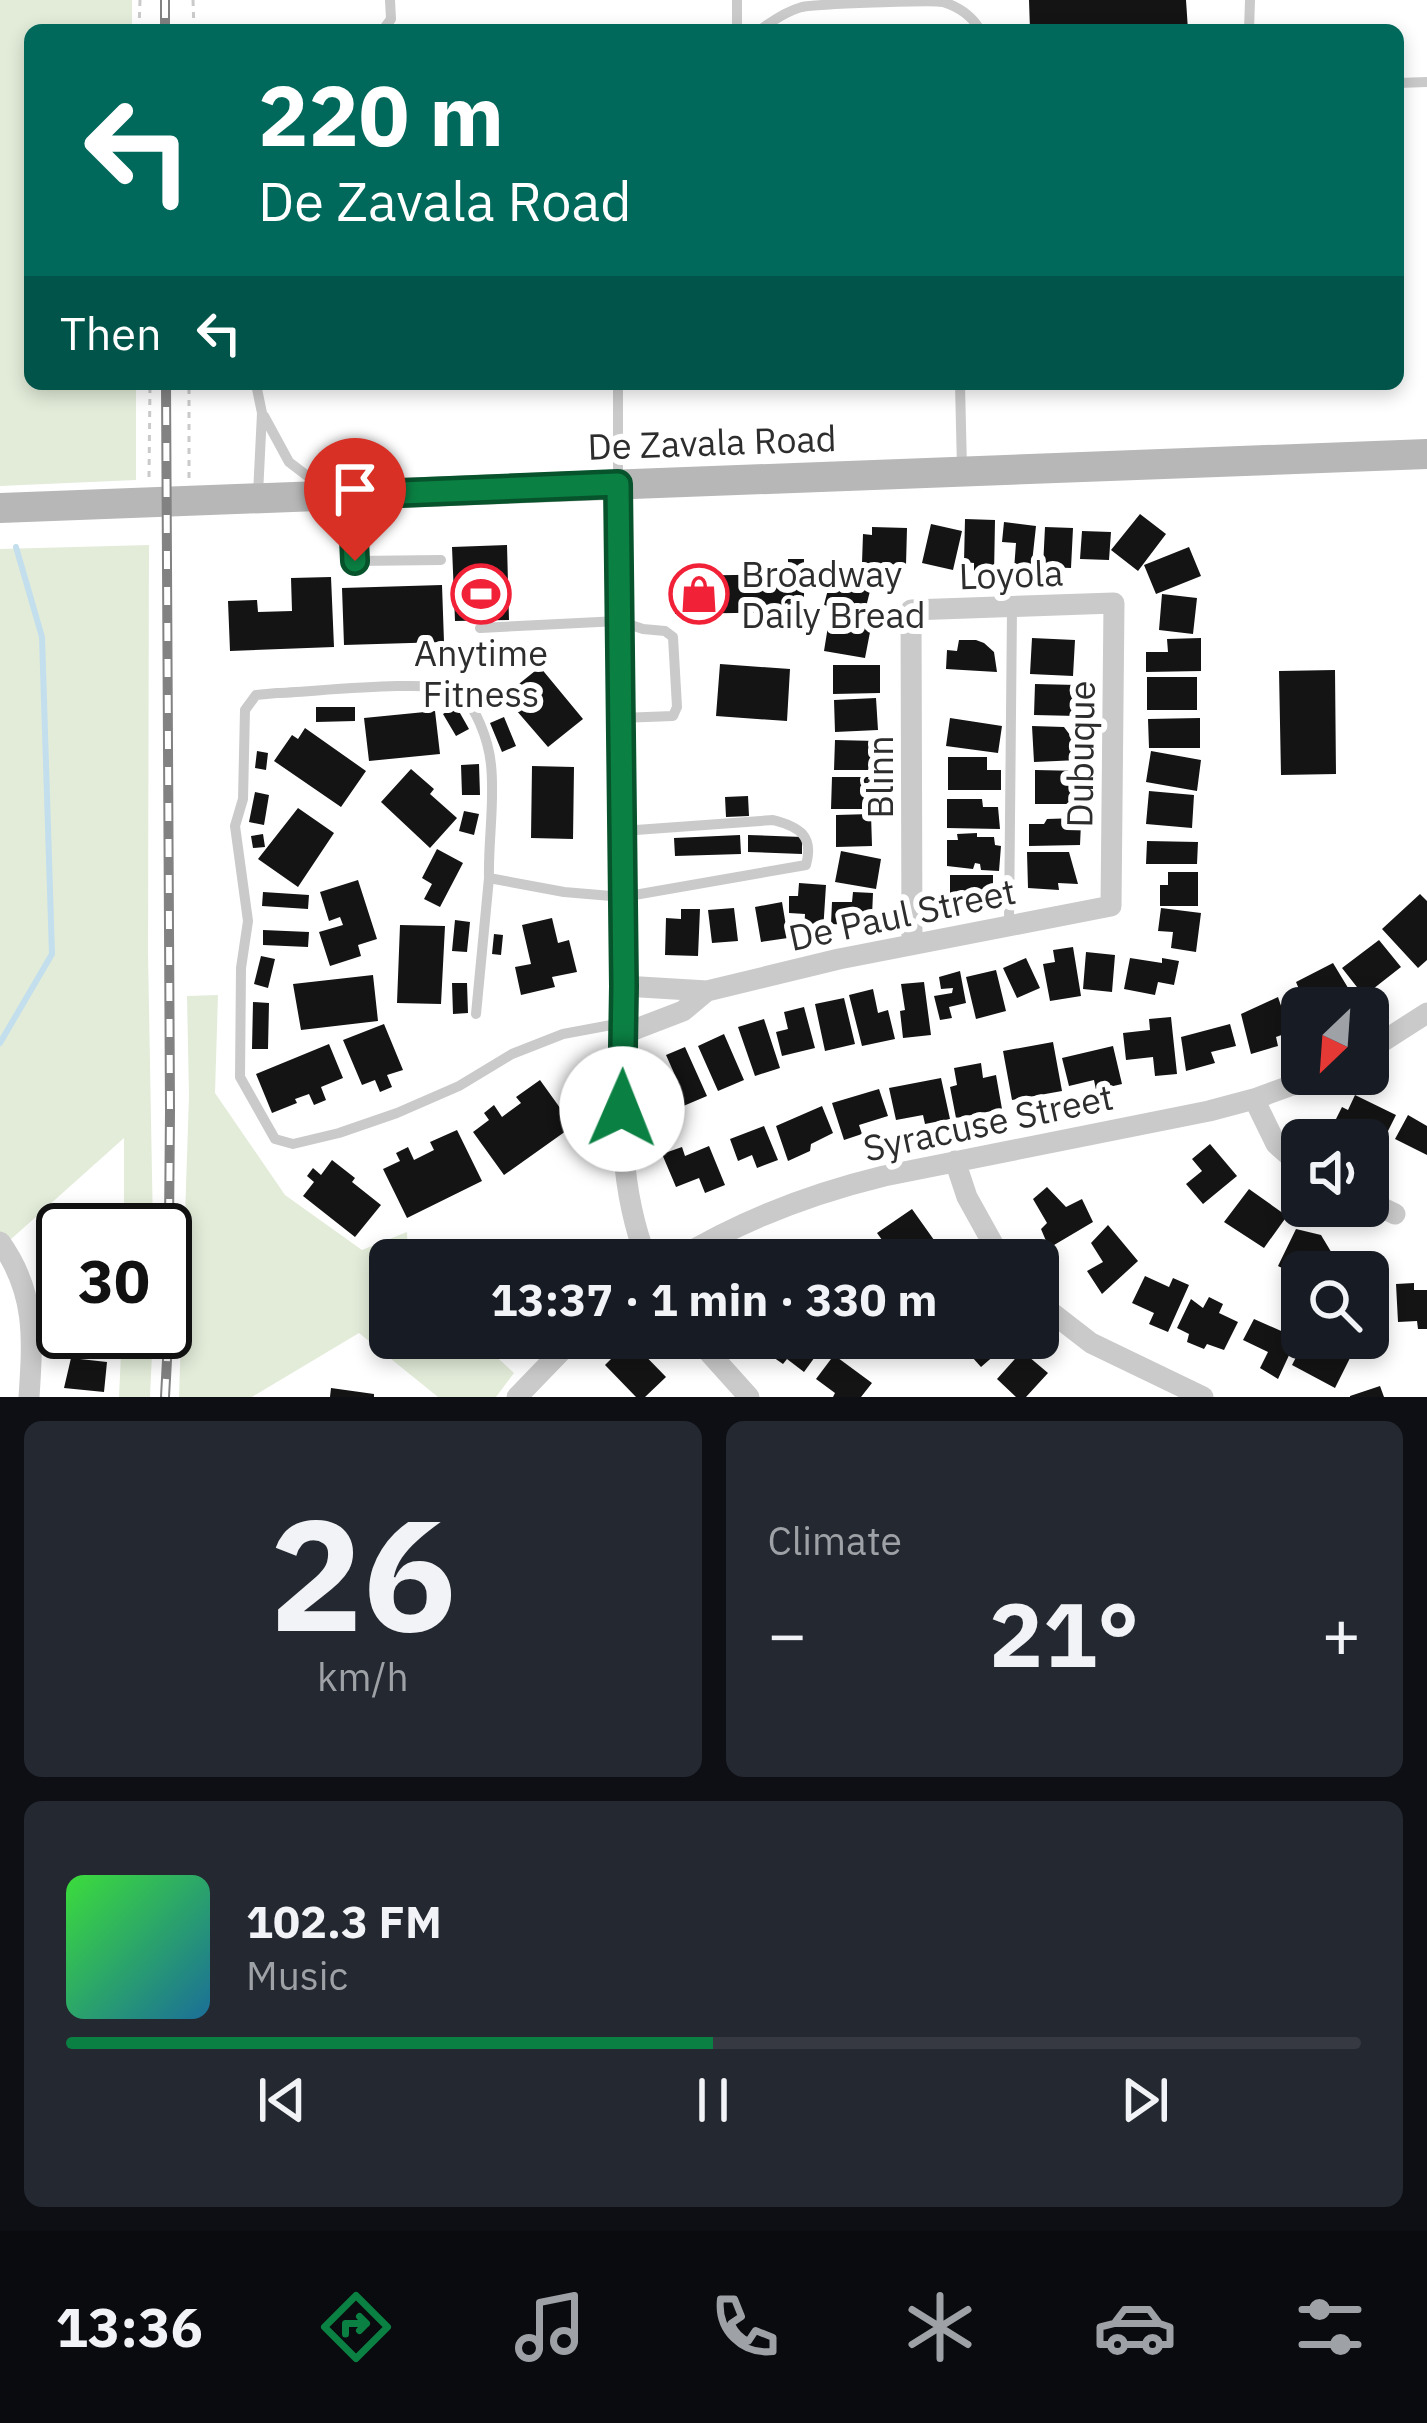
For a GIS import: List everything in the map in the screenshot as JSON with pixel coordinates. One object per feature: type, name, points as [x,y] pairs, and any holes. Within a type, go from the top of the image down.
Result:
[{"type":"main road","name":"De Zavala Road","points":[[0,508],[1427,454]]},
{"type":"street","points":[[618,484],[622,1147],[639,1239]]},
{"type":"street","name":"Loyola","points":[[911,610],[1114,603]]},
{"type":"street","name":"Dubuque","points":[[1111,906],[1114,603]]},
{"type":"street","name":"Blinn","points":[[911,610],[912,944]]},
{"type":"street","name":"De Paul Street","points":[[624,986],[706,991],[912,944],[1111,906]]},
{"type":"street","name":"De Paul Street","points":[[623,1028],[683,1011],[706,991]]},
{"type":"street","points":[[1389,1038],[1427,1013]]},
{"type":"street","name":"Syracuse Street","points":[[710,1239],[812,1196],[884,1176],[1209,1111],[1281,1089]]},
{"type":"street","points":[[1254,1099],[1281,1148]]},
{"type":"street","points":[[955,1162],[967,1197],[990,1239]]},
{"type":"street","points":[[1389,1211],[1395,1214]]},
{"type":"street","points":[[0,1242],[13,1259],[27,1294],[32,1327],[29,1396],[5,1396]]},
{"type":"street","points":[[1059,1318],[1090,1342],[1203,1397]]},
{"type":"street","points":[[517,1397],[554,1359]]},
{"type":"street","points":[[715,1359],[749,1397]]},
{"type":"lane","points":[[768,24],[802,7],[939,0],[978,24]]},
{"type":"lane","points":[[257,390],[262,413],[258,498]]},
{"type":"lane","points":[[618,390],[618,484]]},
{"type":"lane","points":[[960,390],[962,472]]},
{"type":"lane","points":[[262,413],[289,462],[342,495],[355,561],[441,560]]},
{"type":"lane","points":[[1010,925],[1012,607]]},
{"type":"lane","points":[[480,628],[619,621],[665,631],[674,637],[673,716],[620,718]]},
{"type":"lane","points":[[476,1014],[489,878],[492,768],[486,736],[466,701],[453,690],[411,686],[256,695],[245,710],[243,799],[235,826],[248,921],[241,968],[240,1077],[275,1139],[292,1144],[339,1133],[459,1086],[512,1054],[563,1034],[623,1028]]},
{"type":"lane","points":[[489,878],[623,897],[806,865],[809,853],[808,838],[797,826],[773,820],[622,831]]},
{"type":"path","points":[[149,503],[150,390]]},
{"type":"path","points":[[189,390],[189,501]]},
{"type":"green space","points":[[0,0],[132,0],[132,24],[24,24],[24,390],[136,390],[136,480],[0,486]]},
{"type":"green space","points":[[149,545],[153,1203],[124,1203],[124,1138],[51,1203],[36,1203],[36,1217],[0,1249],[0,549]]},
{"type":"green space","points":[[218,995],[215,1093],[285,1195],[362,1250],[369,1247],[369,1341],[359,1333],[252,1397],[179,1397],[180,1359],[192,1359],[192,1203],[185,1203],[187,996]]},
{"type":"green space","points":[[121,1359],[152,1359],[150,1397],[119,1397]]},
{"type":"green space","points":[[391,1359],[499,1359],[514,1373],[496,1397],[438,1397]]},
{"type":"building","points":[[1029,0],[1186,0],[1188,24],[1030,24]]},
{"type":"building","points":[[1140,514],[1166,534],[1138,571],[1111,550]]},
{"type":"building","points":[[965,519],[995,520],[994,575],[974,574],[974,563],[964,562]]},
{"type":"building","points":[[1004,522],[1036,526],[1031,572],[1014,570],[1016,543],[1002,542]]},
{"type":"building","points":[[931,524],[962,531],[953,570],[922,563]]},
{"type":"building","points":[[872,527],[907,528],[906,565],[862,563],[863,534],[872,535]]},
{"type":"building","points":[[1045,527],[1073,528],[1071,568],[1043,567]]},
{"type":"building","points":[[1082,531],[1111,532],[1109,560],[1080,559]]},
{"type":"building","name":"Anytime Fitness","points":[[507,545],[509,620],[455,621],[452,547]]},
{"type":"building","points":[[1189,547],[1201,576],[1156,594],[1144,565]]},
{"type":"building","points":[[788,559],[804,559],[804,612],[675,614],[674,576],[788,574]]},
{"type":"building","points":[[832,574],[872,583],[864,615],[824,605]]},
{"type":"building","points":[[331,577],[334,647],[230,651],[228,601],[257,600],[258,612],[292,611],[291,578]]},
{"type":"building","points":[[442,585],[444,642],[344,645],[342,588]]},
{"type":"building","points":[[1162,594],[1197,598],[1193,634],[1159,630]]},
{"type":"building","points":[[829,620],[871,627],[865,658],[824,651]]},
{"type":"building","points":[[1032,638],[1075,640],[1073,676],[1030,674]]},
{"type":"building","points":[[1201,638],[1201,671],[1146,672],[1146,652],[1168,652],[1167,639]]},
{"type":"building","points":[[959,640],[984,643],[994,652],[997,672],[946,669],[947,650],[957,651]]},
{"type":"building","points":[[720,664],[790,669],[787,721],[716,716]]},
{"type":"building","points":[[833,665],[880,665],[880,693],[833,694]]},
{"type":"building","points":[[540,667],[583,719],[548,747],[504,696]]},
{"type":"building","points":[[1335,670],[1336,774],[1281,775],[1279,671]]},
{"type":"building","points":[[1147,677],[1197,677],[1197,710],[1147,710]]},
{"type":"building","points":[[1035,684],[1077,685],[1077,716],[1034,715]]},
{"type":"building","points":[[876,698],[878,730],[835,732],[834,700]]},
{"type":"building","points":[[456,706],[469,729],[456,736],[443,714]]},
{"type":"building","points":[[316,707],[355,707],[355,721],[316,722]]},
{"type":"building","points":[[435,711],[440,754],[369,761],[364,718]]},
{"type":"building","points":[[504,717],[516,746],[502,752],[490,723]]},
{"type":"building","points":[[950,718],[1002,726],[998,753],[946,746]]},
{"type":"building","points":[[1200,718],[1200,748],[1149,748],[1148,719]]},
{"type":"building","points":[[1032,726],[1064,727],[1081,741],[1079,760],[1034,762]]},
{"type":"building","points":[[305,728],[366,771],[341,807],[274,761],[292,735],[298,739]]},
{"type":"building","points":[[835,740],[877,741],[877,770],[834,770]]},
{"type":"building","points":[[257,751],[268,753],[266,770],[255,768]]},
{"type":"building","points":[[1151,751],[1201,760],[1197,791],[1146,782]]},
{"type":"building","points":[[948,757],[987,757],[987,770],[1001,770],[1001,790],[948,790]]},
{"type":"building","points":[[479,764],[480,795],[462,795],[461,765]]},
{"type":"building","points":[[532,766],[574,767],[573,839],[531,838]]},
{"type":"building","points":[[411,769],[457,818],[430,848],[381,802]]},
{"type":"building","points":[[1035,770],[1082,771],[1083,804],[1035,804]]},
{"type":"building","points":[[832,777],[870,777],[869,809],[831,809]]},
{"type":"building","points":[[1149,791],[1194,795],[1192,828],[1146,824]]},
{"type":"building","points":[[255,792],[269,795],[264,825],[249,822]]},
{"type":"building","points":[[748,796],[749,816],[726,817],[725,797]]},
{"type":"building","points":[[947,799],[982,799],[983,807],[998,807],[1000,829],[947,828]]},
{"type":"building","points":[[298,808],[334,833],[298,887],[258,859]]},
{"type":"building","points":[[464,811],[479,814],[474,835],[459,831]]},
{"type":"building","points":[[871,814],[872,846],[836,847],[836,815]]},
{"type":"building","points":[[1077,818],[1080,845],[1029,846],[1029,824]]},
{"type":"building","points":[[977,833],[977,837],[994,837],[995,845],[1001,846],[999,871],[981,870],[975,863],[973,869],[947,866],[947,840]]},
{"type":"building","points":[[263,834],[265,847],[253,848],[251,836]]},
{"type":"building","points":[[740,835],[741,854],[675,856],[674,838]]},
{"type":"building","points":[[748,835],[802,837],[802,854],[748,852]]},
{"type":"building","points":[[1147,841],[1198,842],[1197,864],[1146,864]]},
{"type":"building","points":[[437,849],[463,863],[440,907],[424,899],[432,884],[422,878]]},
{"type":"building","points":[[841,851],[881,859],[876,889],[835,882]]},
{"type":"building","points":[[1027,852],[1069,852],[1078,884],[1058,883],[1059,890],[1028,888]]},
{"type":"building","points":[[1168,872],[1198,872],[1198,906],[1160,906],[1160,885],[1168,885]]},
{"type":"building","points":[[950,875],[993,875],[993,894],[974,893],[974,902],[950,902]]},
{"type":"building","points":[[358,880],[377,939],[358,945],[361,956],[330,966],[319,932],[343,925],[340,917],[329,921],[320,892]]},
{"type":"building","points":[[799,883],[826,885],[823,932],[804,931],[805,914],[789,913],[789,896],[798,896]]},
{"type":"building","points":[[263,892],[309,895],[308,909],[262,906]]},
{"type":"building","points":[[853,892],[873,893],[872,916],[852,915],[851,925],[831,924],[832,902],[852,902]]},
{"type":"building","points":[[1420,894],[1427,901],[1427,960],[1418,968],[1382,929]]},
{"type":"building","points":[[782,902],[788,938],[761,942],[755,907]]},
{"type":"building","points":[[734,908],[738,941],[712,943],[708,910]]},
{"type":"building","points":[[1161,908],[1201,913],[1196,952],[1171,948],[1173,932],[1158,931]]},
{"type":"building","points":[[681,909],[700,909],[698,956],[665,955],[666,918],[681,919]]},
{"type":"building","points":[[552,918],[558,943],[569,940],[577,972],[552,977],[555,987],[521,995],[515,967],[531,964],[522,925]]},
{"type":"building","points":[[455,920],[470,922],[467,952],[452,951]]},
{"type":"building","points":[[400,925],[445,926],[441,1004],[397,1003]]},
{"type":"building","points":[[263,930],[309,932],[308,947],[263,945]]},
{"type":"building","points":[[494,934],[503,935],[501,955],[492,954]]},
{"type":"building","points":[[1379,940],[1401,967],[1375,987],[1357,987],[1342,968]]},
{"type":"building","points":[[1073,947],[1081,996],[1050,1001],[1043,964],[1055,962],[1053,950]]},
{"type":"building","points":[[1086,952],[1115,955],[1112,992],[1083,989]]},
{"type":"building","points":[[261,956],[275,959],[268,988],[254,984]]},
{"type":"building","points":[[1026,958],[1040,988],[1017,998],[1003,968]]},
{"type":"building","points":[[1130,958],[1179,961],[1174,985],[1158,982],[1155,995],[1124,989]]},
{"type":"building","points":[[1333,963],[1348,987],[1298,987],[1296,982]]},
{"type":"building","points":[[996,970],[1006,1011],[976,1019],[966,977]]},
{"type":"building","points":[[960,971],[966,1003],[949,1007],[952,1018],[940,1020],[934,996],[952,993],[953,988],[941,989],[939,977]]},
{"type":"building","points":[[373,975],[378,1021],[301,1030],[293,984]]},
{"type":"building","points":[[924,982],[931,1035],[903,1038],[901,984]]},
{"type":"building","points":[[452,983],[467,983],[468,1013],[453,1014]]},
{"type":"building","points":[[873,989],[878,1013],[888,1010],[895,1039],[862,1046],[849,995]]},
{"type":"building","points":[[1278,997],[1278,1046],[1251,1054],[1241,1014]]},
{"type":"building","points":[[844,998],[855,1044],[825,1051],[815,1004]]},
{"type":"building","points":[[253,1002],[269,1003],[268,1049],[252,1049]]},
{"type":"building","points":[[804,1007],[815,1048],[782,1056],[776,1032],[788,1029],[784,1012]]},
{"type":"building","points":[[1171,1017],[1177,1074],[1155,1076],[1153,1057],[1126,1060],[1123,1033],[1150,1030],[1149,1019]]},
{"type":"building","points":[[764,1019],[780,1068],[755,1076],[738,1027]]},
{"type":"building","points":[[384,1024],[403,1070],[387,1075],[392,1087],[380,1092],[375,1080],[362,1085],[343,1040]]},
{"type":"building","points":[[1230,1024],[1236,1046],[1211,1052],[1215,1063],[1186,1071],[1181,1037]]},
{"type":"building","points":[[724,1034],[744,1080],[718,1091],[698,1046]]},
{"type":"building","points":[[1053,1042],[1062,1091],[1012,1100],[1003,1051]]},
{"type":"building","points":[[329,1044],[343,1078],[321,1087],[326,1100],[314,1105],[309,1094],[272,1113],[256,1074]]},
{"type":"building","points":[[1113,1046],[1122,1084],[1096,1090],[1094,1080],[1069,1086],[1062,1058]]},
{"type":"building","points":[[685,1047],[707,1096],[681,1107],[671,1085],[678,1082],[666,1055]]},
{"type":"building","points":[[981,1063],[983,1078],[996,1075],[1002,1109],[956,1118],[950,1087],[957,1085],[954,1068]]},
{"type":"building","points":[[941,1078],[950,1119],[925,1124],[923,1115],[896,1120],[889,1088]]},
{"type":"building","points":[[540,1080],[573,1126],[504,1175],[473,1132],[489,1120],[484,1113],[494,1105],[502,1117],[521,1103],[516,1097]]},
{"type":"building","points":[[879,1089],[888,1116],[859,1125],[862,1134],[844,1140],[832,1103]]},
{"type":"building","points":[[1355,1095],[1396,1115],[1389,1129],[1389,1119],[1336,1119],[1342,1107],[1348,1110]]},
{"type":"building","points":[[822,1106],[833,1133],[788,1161],[776,1126]]},
{"type":"building","points":[[1408,1115],[1427,1126],[1427,1155],[1395,1139]]},
{"type":"building","points":[[764,1126],[778,1160],[757,1168],[752,1155],[738,1161],[730,1139]]},
{"type":"building","points":[[457,1130],[482,1181],[407,1218],[383,1169],[400,1161],[396,1153],[408,1147],[414,1160],[434,1150],[430,1142]]},
{"type":"building","points":[[1210,1144],[1237,1176],[1203,1204],[1186,1184],[1202,1171],[1192,1159]]},
{"type":"building","points":[[709,1146],[725,1185],[705,1193],[699,1178],[676,1187],[662,1154],[682,1147],[685,1156]]},
{"type":"building","points":[[332,1160],[381,1205],[355,1237],[303,1196],[314,1182],[307,1176],[313,1168],[321,1175]]},
{"type":"building","points":[[1047,1187],[1066,1207],[1082,1199],[1093,1222],[1059,1242],[1045,1239],[1041,1229],[1047,1223],[1033,1199]]},
{"type":"building","points":[[1249,1189],[1281,1212],[1281,1224],[1264,1248],[1224,1222]]},
{"type":"building","points":[[912,1209],[933,1239],[881,1239],[877,1233]]},
{"type":"building","points":[[1108,1225],[1138,1261],[1102,1294],[1087,1271],[1103,1262],[1091,1243]]},
{"type":"building","points":[[1296,1229],[1321,1235],[1331,1251],[1285,1251]]},
{"type":"building","points":[[1145,1276],[1169,1287],[1173,1278],[1189,1285],[1168,1332],[1149,1324],[1154,1313],[1132,1303]]},
{"type":"building","points":[[1414,1283],[1414,1290],[1427,1290],[1427,1329],[1418,1329],[1417,1321],[1398,1322],[1396,1284]]},
{"type":"building","points":[[1209,1297],[1223,1304],[1219,1313],[1238,1322],[1224,1350],[1187,1342],[1189,1334],[1177,1328],[1191,1299],[1203,1308]]},
{"type":"building","points":[[1254,1319],[1281,1331],[1281,1359],[1287,1359],[1278,1379],[1260,1368],[1268,1352],[1243,1340]]},
{"type":"building","points":[[71,1359],[107,1362],[104,1392],[64,1388]]},
{"type":"building","points":[[611,1359],[648,1359],[666,1377],[645,1397],[636,1397],[605,1365]]},
{"type":"building","points":[[787,1359],[813,1359],[804,1372]]},
{"type":"building","points":[[831,1359],[839,1359],[872,1383],[861,1397],[833,1397],[835,1393],[816,1379]]},
{"type":"building","points":[[1015,1359],[1031,1359],[1048,1373],[1026,1397],[1016,1397],[997,1379]]},
{"type":"building","points":[[1295,1359],[1350,1359],[1335,1388],[1292,1365]]},
{"type":"building","points":[[1380,1386],[1384,1397],[1350,1397],[1350,1396]]},
{"type":"building","points":[[331,1388],[374,1394],[374,1397],[330,1397]]},
{"type":"waterway","points":[[0,1043],[52,954],[42,637],[16,547]]},
{"type":"railway","points":[[165,0],[165,24]]},
{"type":"railway","points":[[165,1397],[170,1111],[166,390]]},
{"type":"place","name":"Anytime Fitness","points":[[481,594]]},
{"type":"place","name":"Broadway Daily Bread","points":[[699,594]]},
{"type":"route","points":[[355,561],[352,495],[618,484],[622,1109]]}]
